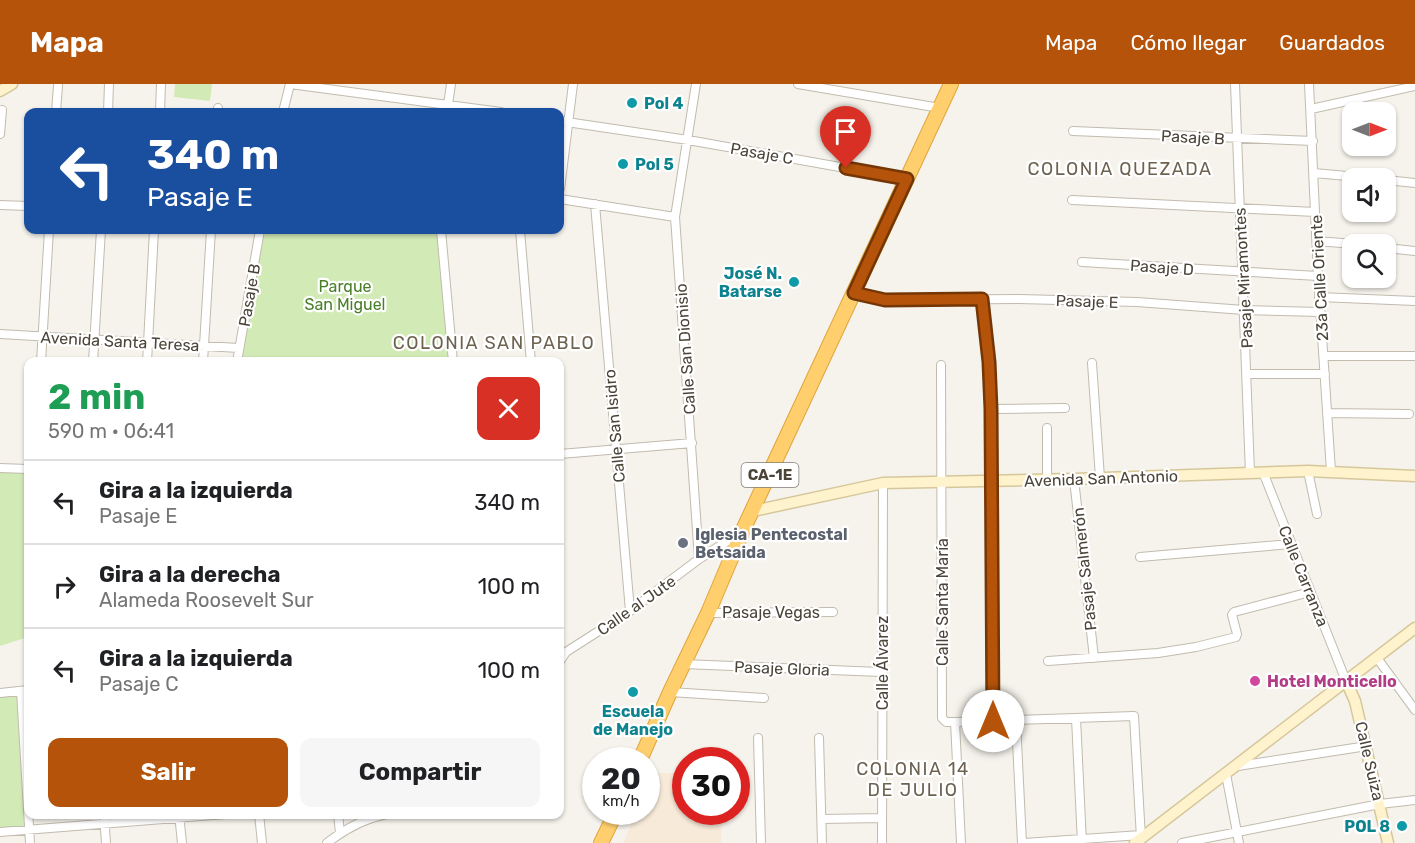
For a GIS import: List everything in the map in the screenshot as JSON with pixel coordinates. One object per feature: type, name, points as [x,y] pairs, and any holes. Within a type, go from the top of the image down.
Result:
[{"type":"highway","name":"CA-1E","points":[[646,747],[708,613],[743,530],[951,84]]},
{"type":"highway","points":[[601,843],[610,825]]},
{"type":"street","points":[[0,91],[12,84]]},
{"type":"street","points":[[108,108],[109,84]]},
{"type":"street","points":[[160,108],[161,84]]},
{"type":"street","points":[[284,108],[290,84],[442,108]]},
{"type":"street","points":[[448,108],[451,84]]},
{"type":"street","points":[[564,156],[573,84]]},
{"type":"street","name":"Calle San Dionisio","points":[[696,84],[675,217],[699,559]]},
{"type":"street","points":[[798,84],[940,108]]},
{"type":"street","name":"Pasaje Miramontes","points":[[1234,84],[1241,272],[1248,374],[1250,473]]},
{"type":"street","name":"23a Calle Oriente","points":[[1309,84],[1319,297],[1331,471]]},
{"type":"street","points":[[56,108],[58,86]]},
{"type":"street","points":[[1311,109],[1415,86]]},
{"type":"street","points":[[0,134],[2,110]]},
{"type":"street","name":"Pasaje C","points":[[564,122],[688,140],[907,179]]},
{"type":"street","name":"Pasaje B","points":[[1073,131],[1313,141]]},
{"type":"street","points":[[1314,174],[1342,176]]},
{"type":"street","points":[[1396,181],[1415,183]]},
{"type":"street","points":[[564,200],[675,217]]},
{"type":"street","points":[[1072,200],[1315,212]]},
{"type":"street","name":"Calle San Isidro","points":[[595,204],[630,611]]},
{"type":"street","points":[[0,205],[24,206]]},
{"type":"street","points":[[41,357],[49,234]]},
{"type":"street","points":[[93,357],[101,234]]},
{"type":"street","points":[[147,357],[154,234]]},
{"type":"street","points":[[203,357],[211,234]]},
{"type":"street","name":"Pasaje B","points":[[238,357],[259,234]]},
{"type":"street","points":[[441,234],[453,357]]},
{"type":"street","points":[[520,234],[531,357]]},
{"type":"street","points":[[1317,241],[1342,243]]},
{"type":"street","points":[[1396,249],[1415,251]]},
{"type":"street","name":"Pasaje D","points":[[1082,262],[1318,276]]},
{"type":"street","name":"Pasaje E","points":[[854,293],[885,300],[1137,302],[1244,310],[1320,312]]},
{"type":"street","points":[[1319,297],[1415,301]]},
{"type":"street","points":[[982,299],[989,362],[991,409],[993,721]]},
{"type":"street","name":"Avenida Santa Teresa","points":[[0,334],[239,348]]},
{"type":"street","points":[[1324,356],[1415,356]]},
{"type":"street","points":[[1092,363],[1100,478]]},
{"type":"street","name":"Calle Santa María","points":[[941,365],[942,718],[950,722],[961,843]]},
{"type":"street","points":[[1248,374],[1325,374]]},
{"type":"street","points":[[991,409],[1065,408]]},
{"type":"street","points":[[1327,413],[1409,414]]},
{"type":"street","points":[[1047,428],[1047,480]]},
{"type":"street","points":[[564,454],[692,443]]},
{"type":"street","points":[[0,468],[24,469]]},
{"type":"street","points":[[1308,471],[1317,514]]},
{"type":"street","name":"Avenida San Antonio","points":[[753,511],[883,483],[1308,471],[1415,476]]},
{"type":"street","name":"Calle Carranza","points":[[1263,472],[1346,681]]},
{"type":"street","name":"Pasaje Salmerón","points":[[1074,479],[1094,658]]},
{"type":"street","name":"Calle Álvarez","points":[[882,843],[883,483]]},
{"type":"street","name":"Calle al Jute","points":[[564,650],[630,611],[699,559],[743,530]]},
{"type":"street","points":[[1140,557],[1291,544]]},
{"type":"street","points":[[1048,661],[1176,650],[1236,637],[1232,615],[1234,612],[1310,592]]},
{"type":"street","name":"Pasaje Vegas","points":[[708,613],[833,612]]},
{"type":"street","points":[[1016,721],[1023,843],[1139,839],[1415,628]]},
{"type":"street","points":[[1377,658],[1415,710]]},
{"type":"street","name":"Pasaje Gloria","points":[[683,664],[881,672]]},
{"type":"street","name":"Calle Suiza","points":[[1346,681],[1355,701],[1367,746],[1388,843]]},
{"type":"street","points":[[0,693],[24,691]]},
{"type":"street","points":[[670,692],[764,698]]},
{"type":"street","points":[[950,722],[1135,717],[1139,839]]},
{"type":"street","points":[[1076,718],[1082,841]]},
{"type":"street","points":[[758,738],[760,843]]},
{"type":"street","points":[[819,738],[822,843]]},
{"type":"street","points":[[1235,766],[1367,746]]},
{"type":"street","points":[[1226,774],[1239,843]]},
{"type":"street","points":[[1182,843],[1380,804],[1415,801]]},
{"type":"street","points":[[822,819],[882,818]]},
{"type":"street","points":[[29,819],[30,843]]},
{"type":"street","points":[[104,819],[106,843]]},
{"type":"street","points":[[0,832],[151,819]]},
{"type":"street","points":[[179,819],[182,843]]},
{"type":"street","points":[[260,819],[262,843]]},
{"type":"street","points":[[339,819],[340,833]]},
{"type":"street","points":[[327,843],[366,819]]},
{"type":"shaded area","points":[[660,773],[672,773],[672,825],[722,825],[721,843],[623,843],[631,825],[660,825]]},
{"type":"green space","points":[[175,84],[212,84],[210,101],[174,97]]},
{"type":"green space","name":"Parque San Miguel","points":[[260,234],[441,234],[453,357],[239,357]]},
{"type":"green space","points":[[0,468],[24,469],[24,638],[0,646]]},
{"type":"green space","points":[[21,691],[24,819],[28,819],[29,830],[0,836],[0,693]]},
{"type":"place","name":"Pol 4","points":[[632,103]]},
{"type":"place","name":"Pol 5","points":[[623,164]]},
{"type":"place","name":"José N. Batarse","points":[[794,282]]},
{"type":"place","name":"Iglesia Pentecostal Betsaida","points":[[683,543]]},
{"type":"place","name":"Hotel Monticello","points":[[1255,681]]},
{"type":"place","name":"Escuela de Manejo","points":[[633,692]]},
{"type":"place","name":"POL 8","points":[[1402,826]]},
{"type":"district","name":"COLONIA QUEZADA","points":[[1120,169]]},
{"type":"district","name":"COLONIA SAN PABLO","points":[[494,343]]},
{"type":"district","name":"COLONIA 14 DE JULIO","points":[[913,779]]},
{"type":"route","points":[[846,168],[907,179],[854,293],[885,300],[982,299],[989,362],[991,409],[993,721]]}]
